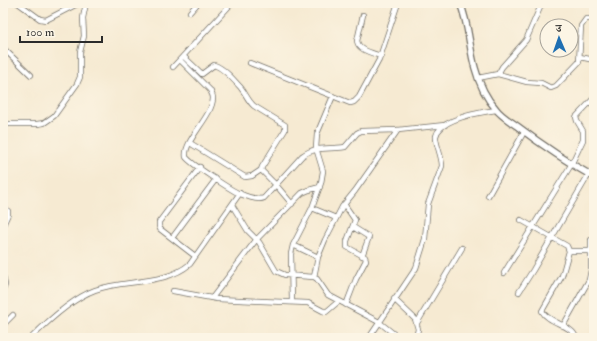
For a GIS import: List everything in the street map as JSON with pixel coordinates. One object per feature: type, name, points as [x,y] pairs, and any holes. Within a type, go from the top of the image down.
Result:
[{"type":"street","points":[[18,3],[40,19],[46,20],[73,4],[79,3]]},
{"type":"street","points":[[3,124],[44,123],[54,116],[77,84],[80,77],[80,52],[84,36],[83,18],[86,3]]},
{"type":"street","points":[[190,12],[198,3]]},
{"type":"street","points":[[173,66],[232,3]]},
{"type":"street","points":[[250,63],[350,103],[354,102],[359,97],[381,56],[398,3]]},
{"type":"street","points":[[460,3],[469,34],[474,67],[482,88],[496,110],[571,165],[592,176],[519,292]]},
{"type":"street","points":[[498,74],[502,67],[526,40],[542,3]]},
{"type":"street","points":[[363,15],[357,41],[358,45],[360,48],[381,56]]},
{"type":"street","points":[[478,78],[498,74],[527,82],[541,84],[551,88],[556,86],[576,65],[580,57],[581,26],[586,19],[594,19]]},
{"type":"street","points":[[3,48],[31,75]]},
{"type":"street","points":[[580,57],[594,60]]},
{"type":"street","points":[[181,58],[210,90],[213,96],[209,111],[186,149],[186,157],[240,193],[261,200],[302,156],[316,148],[345,147],[357,133],[361,131],[398,130],[445,125]]},
{"type":"street","points":[[181,58],[202,74],[214,65],[221,68],[241,88],[250,103],[285,125],[285,130],[262,167],[262,170],[252,176],[245,177],[190,143]]},
{"type":"street","points":[[292,302],[291,254],[293,245],[312,208],[320,187],[323,175],[316,148],[319,127],[333,96]]},
{"type":"street","points":[[504,273],[532,225],[571,165],[583,140],[583,131],[576,117],[594,98]]},
{"type":"street","points":[[368,338],[416,268],[424,246],[428,204],[442,166],[436,136],[438,131],[445,125],[462,116],[496,110]]},
{"type":"street","points":[[314,277],[318,257],[344,204],[356,191],[398,130]]},
{"type":"street","points":[[488,196],[524,132]]},
{"type":"street","points":[[195,256],[160,230],[159,222],[200,167]]},
{"type":"street","points":[[262,170],[276,184],[292,204]]},
{"type":"street","points":[[172,238],[216,178]]},
{"type":"street","points":[[212,298],[256,240],[305,191],[320,187]]},
{"type":"street","points":[[31,338],[55,315],[87,294],[98,289],[167,276],[184,269],[240,193]]},
{"type":"street","points":[[344,204],[355,220],[354,227],[346,245],[348,249],[365,258],[366,262],[356,279],[346,305]]},
{"type":"street","points":[[232,205],[248,231],[260,244],[276,270],[285,275],[314,277],[326,293],[379,322],[399,338]]},
{"type":"street","points":[[3,207],[8,211],[3,225]]},
{"type":"street","points":[[312,208],[336,218]]},
{"type":"street","points":[[522,220],[553,236],[567,246],[569,250],[562,276],[542,311],[548,317],[573,332],[576,338]]},
{"type":"street","points":[[354,227],[369,237],[362,256]]},
{"type":"street","points":[[563,326],[590,280],[591,240]]},
{"type":"street","points":[[293,245],[318,257]]},
{"type":"street","points":[[416,338],[417,323],[462,248]]},
{"type":"street","points":[[569,250],[591,251]]},
{"type":"street","points":[[3,276],[5,286],[3,290]]},
{"type":"street","points":[[173,291],[212,298],[311,303],[326,312],[339,301]]},
{"type":"street","points":[[394,299],[415,319],[417,323]]},
{"type":"street","points":[[3,325],[13,315]]}]
